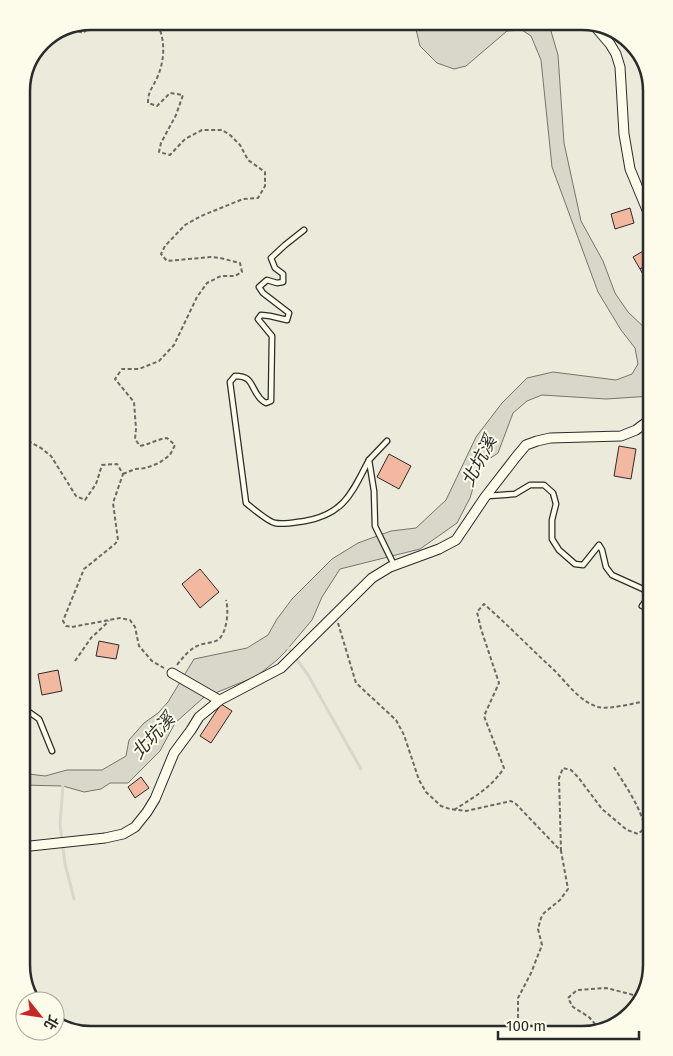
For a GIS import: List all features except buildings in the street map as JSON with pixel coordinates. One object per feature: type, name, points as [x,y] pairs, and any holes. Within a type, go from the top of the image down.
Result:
[{"type":"street","points":[[600,33],[616,54],[620,68],[624,134],[630,169],[643,200]]},
{"type":"street","points":[[30,846],[105,838],[123,834],[135,826],[155,799],[174,752],[191,730],[198,717],[220,700],[281,668],[372,578],[393,565],[440,549],[456,540],[485,496],[526,446],[550,438],[621,436],[643,425]]},
{"type":"street","points":[[172,673],[219,700]]},
{"type":"lane","points":[[304,230],[271,258],[275,268],[283,274],[283,282],[277,283],[267,280],[259,287],[263,293],[289,313],[287,320],[261,315],[258,320],[272,336],[271,401],[266,403],[259,397],[250,380],[243,376],[235,376],[230,382],[246,504],[273,523],[299,522],[328,514],[342,505],[369,460],[386,441]]},
{"type":"lane","points":[[369,460],[374,492],[375,526],[393,565]]},
{"type":"lane","points":[[485,496],[514,494],[530,484],[544,485],[553,493],[556,504],[552,520],[552,539],[559,550],[575,564],[582,565],[599,545],[606,567],[612,575],[643,589]]},
{"type":"lane","points":[[30,713],[39,719],[52,751]]},
{"type":"path","points":[[160,30],[163,44],[162,65],[148,94],[148,103],[157,106],[170,93],[183,95],[176,116],[160,143],[159,152],[170,155],[185,139],[202,130],[222,130],[240,145],[248,160],[265,172],[265,186],[258,198],[243,199],[201,216],[185,225],[160,254],[167,261],[211,257],[220,258],[240,263],[242,272],[235,276],[221,276],[207,283],[197,297],[174,345],[159,361],[139,369],[122,369],[115,379],[134,402],[135,439],[140,446],[167,438],[175,445],[170,455],[159,463],[123,474],[113,503],[118,540],[84,569],[63,621],[66,626],[72,627],[120,618],[130,620],[135,627],[139,646],[152,661],[172,673],[185,655],[198,645],[220,638],[226,624],[228,607],[226,600]]},
{"type":"path","points":[[30,442],[42,448],[51,456],[76,496],[85,500],[96,484],[102,465],[117,464],[123,474]]},
{"type":"path","points":[[454,810],[482,792],[497,778],[504,768],[484,716],[499,683],[477,612],[484,604],[575,693],[586,701],[600,707],[616,707],[643,702]]},
{"type":"path","points":[[336,614],[356,682],[396,720],[404,735],[419,780],[426,792],[441,806],[454,810],[466,811],[511,801],[561,851]]},
{"type":"path","points":[[75,661],[91,638],[111,620]]},
{"type":"path","points":[[613,766],[643,819]]},
{"type":"path","points":[[518,1026],[518,998],[531,973],[542,945],[538,929],[541,918],[544,913],[560,900],[568,889],[561,851],[559,778],[563,768],[571,770],[602,809],[627,830],[638,834],[643,830]]},
{"type":"path","points":[[596,1025],[573,1007],[568,998],[577,990],[606,988],[635,996]]},
{"type":"shaded area","points":[[91,30],[586,30],[609,36],[622,45],[633,57],[640,72],[643,91],[643,965],[641,981],[635,995],[616,1016],[601,1023],[582,1026],[87,1026],[65,1020],[65,991],[36,991],[31,977],[30,965],[30,87],[36,64],[51,45],[61,38],[79,31]]},
{"type":"water","name":"北坑溪","points":[[416,30],[522,30],[507,31],[466,66],[454,69],[437,63],[420,46]]},
{"type":"water","name":"北坑溪","points":[[522,30],[551,30],[558,55],[564,143],[581,221],[603,261],[615,293],[628,312],[643,326],[643,397],[606,399],[542,395],[527,401],[513,413],[498,453],[480,465],[470,498],[457,523],[420,549],[340,569],[322,597],[312,620],[285,652],[257,676],[203,698],[175,723],[160,751],[128,783],[110,783],[101,789],[84,792],[63,786],[30,785],[30,774],[45,776],[67,770],[102,770],[126,756],[129,740],[144,723],[158,713],[168,702],[194,659],[247,648],[268,635],[292,599],[332,559],[358,543],[391,531],[416,528],[446,500],[476,437],[502,403],[527,378],[553,372],[616,380],[632,374],[638,364],[635,348],[621,330],[598,292],[552,167],[541,60],[531,36]]},
{"type":"waterway","points":[[287,646],[308,675],[361,769]]},
{"type":"waterway","points":[[62,784],[60,824],[65,864],[74,899]]}]
